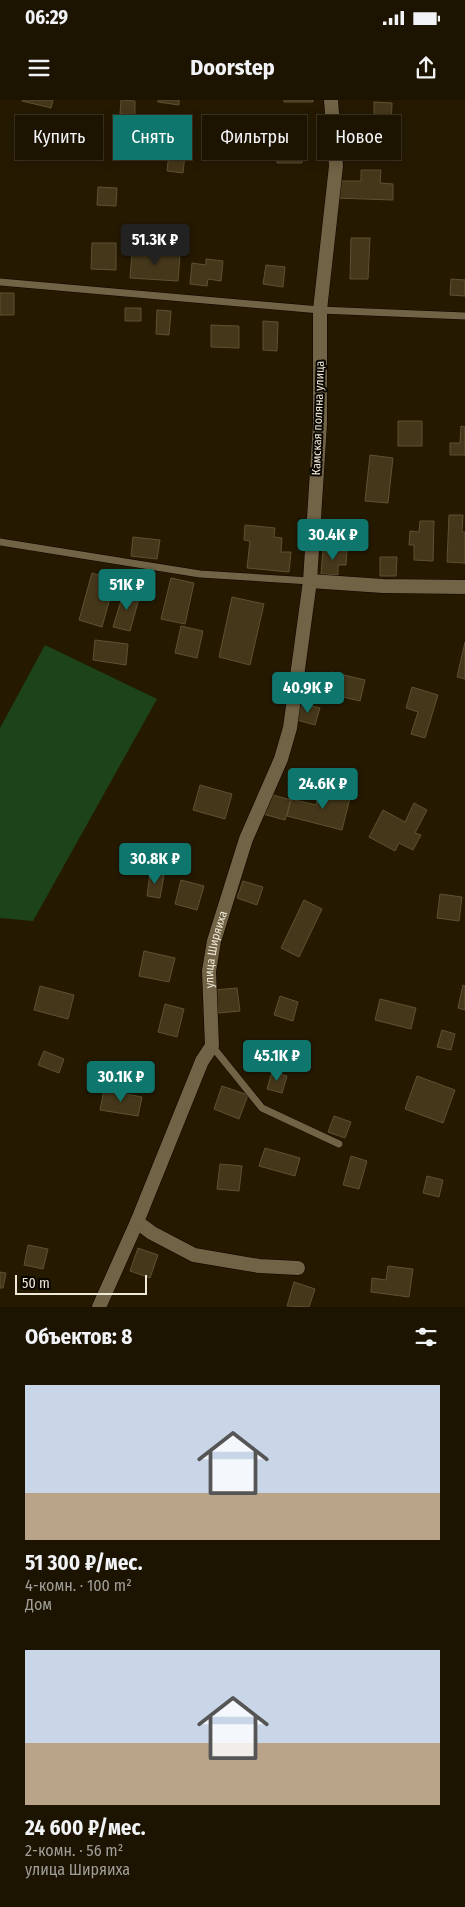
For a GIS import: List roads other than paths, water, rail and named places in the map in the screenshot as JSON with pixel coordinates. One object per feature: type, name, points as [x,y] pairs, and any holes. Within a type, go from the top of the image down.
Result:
[{"type":"street","name":"Камская поляна улица","points":[[310,581],[320,424],[320,310],[336,166],[331,100]]},
{"type":"street","points":[[310,581],[383,586],[465,586]]},
{"type":"street","name":"улица Ширяиха","points":[[212,1046],[209,971],[214,941],[246,839],[281,759],[290,728],[310,581]]},
{"type":"street","points":[[99,1307],[137,1222],[202,1061],[212,1046]]},
{"type":"street","points":[[137,1222],[152,1233],[194,1255],[259,1266],[298,1268]]},
{"type":"lane","points":[[0,282],[320,310],[465,316]]},
{"type":"lane","points":[[0,542],[200,574],[310,581]]},
{"type":"lane","points":[[212,1046],[262,1108],[339,1144]]}]
